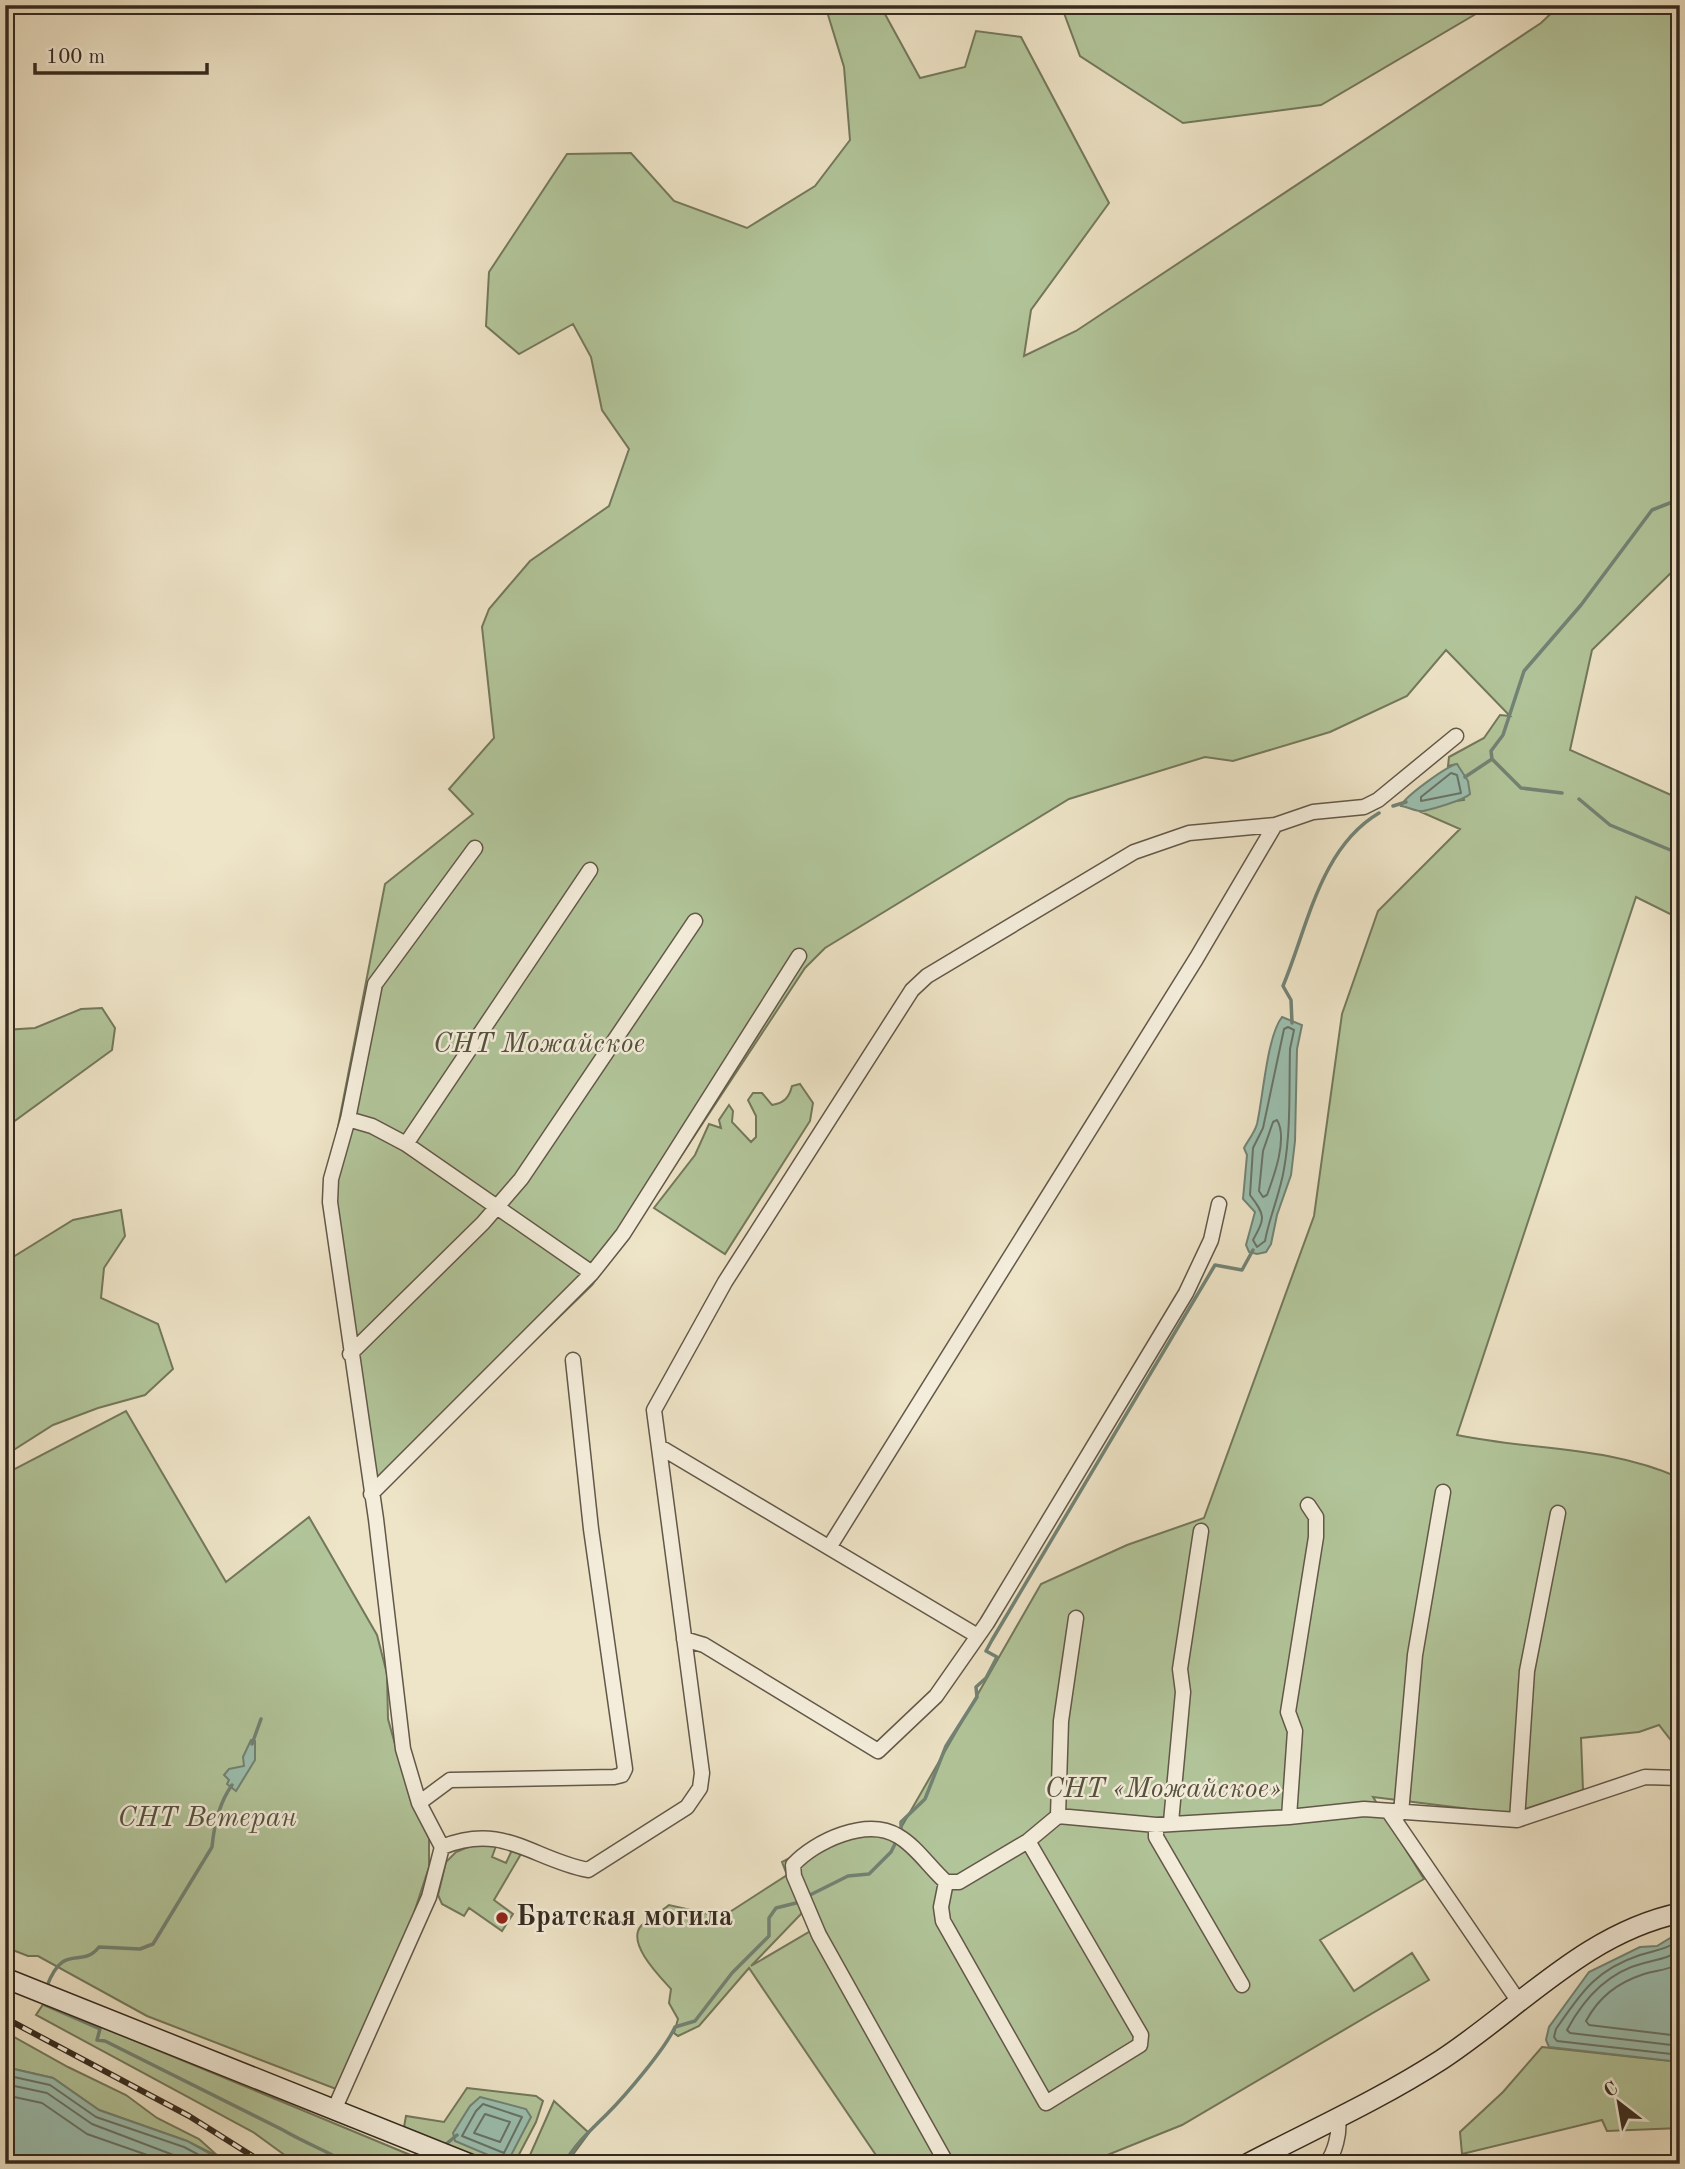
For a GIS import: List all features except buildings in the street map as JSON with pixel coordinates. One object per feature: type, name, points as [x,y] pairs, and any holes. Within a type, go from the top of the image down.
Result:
[{"type":"street","points":[[442,1847],[464,1838],[490,1837],[588,1870],[687,1807],[700,1788],[702,1773],[654,1410],[725,1282],[912,990],[927,976],[1133,852],[1189,833],[1275,825],[1313,812],[1364,807],[1378,800],[1456,736]]},
{"type":"street","points":[[830,1546],[1196,959],[1275,825]]},
{"type":"street","points":[[334,2110],[429,1897],[442,1847],[419,1803],[402,1749],[376,1519],[330,1202],[331,1179],[348,1119],[375,984],[475,848]]},
{"type":"street","points":[[406,1144],[590,870]]},
{"type":"street","points":[[351,1354],[497,1209],[521,1179],[695,921]]},
{"type":"street","points":[[371,1494],[592,1273],[623,1234],[799,956]]},
{"type":"street","points":[[348,1119],[372,1126],[406,1144],[592,1273]]},
{"type":"street","points":[[684,1639],[704,1645],[878,1751],[936,1696],[976,1635],[987,1623],[1186,1293],[1211,1240],[1219,1204]]},
{"type":"street","points":[[419,1803],[450,1780],[614,1777],[622,1775],[625,1769],[591,1529],[573,1360]]},
{"type":"street","points":[[660,1447],[976,1635]]},
{"type":"street","points":[[1443,1492],[1415,1655],[1395,1812],[1519,2002]]},
{"type":"street","points":[[1289,1818],[1295,1731],[1288,1712],[1316,1537],[1316,1517],[1308,1505]]},
{"type":"street","points":[[1517,1820],[1527,1671],[1558,1513]]},
{"type":"street","points":[[1201,1531],[1180,1669],[1183,1692],[1163,1823],[1156,1837],[1242,1985]]},
{"type":"street","points":[[1058,1816],[1061,1721],[1076,1618]]},
{"type":"street","points":[[947,2164],[820,1935],[794,1876],[793,1865],[804,1853],[837,1838],[874,1828],[898,1835],[946,1882],[959,1882],[1028,1841],[1058,1816],[1163,1823],[1289,1818],[1364,1809],[1517,1820],[1644,1777],[1680,1778]]},
{"type":"street","points":[[946,1882],[941,1907],[943,1921],[1046,2103],[1140,2045],[1141,2035],[1028,1841]]},
{"type":"street","points":[[1257,2162],[1440,2060],[1602,1941],[1657,1918],[1680,1913]]},
{"type":"street","points":[[5,1978],[470,2164]]},
{"type":"street","points":[[1326,2164],[1337,2138],[1338,2119]]},
{"type":"green space","points":[[825,5],[880,5],[920,78],[965,67],[976,31],[1021,37],[1109,203],[1031,310],[1024,356],[1076,331],[1541,23],[1559,6],[1680,5],[1680,564],[1592,650],[1570,750],[1680,799],[1680,919],[1636,897],[1457,1435],[1597,1454],[1652,1467],[1680,1478],[1680,1752],[1659,1725],[1639,1732],[1581,1738],[1583,1790],[1510,1814],[1373,1797],[1424,1879],[1320,1940],[1354,1991],[1412,1953],[1429,1980],[1182,2125],[1085,2164],[882,2164],[749,1968],[699,2026],[678,2036],[674,2033],[678,2019],[669,2003],[671,1989],[646,1959],[638,1941],[638,1933],[644,1923],[669,1905],[722,1917],[787,1875],[782,1862],[843,1830],[898,1833],[1041,1584],[1127,1545],[1204,1518],[1314,1216],[1342,1014],[1378,911],[1460,829],[1421,812],[1442,803],[1464,800],[1457,764],[1448,766],[1449,757],[1484,738],[1500,715],[1510,716],[1446,650],[1407,696],[1330,732],[1233,761],[1205,757],[1069,799],[825,948],[805,968],[631,1232],[592,1285],[377,1494],[324,1199],[385,884],[473,814],[449,789],[494,738],[482,627],[489,609],[530,561],[609,506],[629,449],[602,410],[591,357],[573,324],[519,354],[486,326],[489,272],[567,154],[631,153],[674,201],[747,228],[815,186],[850,140],[844,67]],"holes":[[[802,1909],[812,1930],[751,1966],[801,1914]]]},
{"type":"green space","points":[[1061,5],[1491,5],[1321,105],[1183,123],[1080,56]]},
{"type":"green space","points":[[102,1008],[115,1028],[112,1050],[5,1128],[5,1030],[35,1028],[81,1009]]},
{"type":"green space","points":[[800,1084],[813,1103],[810,1121],[725,1254],[654,1208],[695,1155],[709,1124],[721,1128],[719,1120],[729,1105],[733,1111],[732,1122],[751,1142],[756,1137],[756,1116],[748,1100],[753,1093],[762,1093],[772,1105],[783,1101],[788,1097],[792,1086]]},
{"type":"green space","points":[[121,1210],[125,1236],[104,1268],[101,1298],[158,1324],[173,1369],[145,1395],[98,1408],[53,1425],[12,1451],[5,1450],[5,1262],[73,1220]]},
{"type":"green space","name":"СНТ Ветеран","points":[[126,1411],[226,1582],[309,1517],[377,1635],[387,1674],[388,1719],[412,1805],[429,1838],[429,1867],[411,1922],[336,2089],[147,2016],[38,1956],[28,1956],[5,1947],[5,1474]]},
{"type":"green space","points":[[473,1845],[496,1846],[492,1857],[506,1863],[512,1850],[521,1854],[494,1900],[513,1914],[502,1931],[469,1908],[464,1916],[442,1904],[438,1895],[446,1862],[456,1852]]},
{"type":"green space","points":[[44,2003],[433,2164],[297,2164],[253,2132],[36,2015]]},
{"type":"green space","points":[[5,2032],[126,2095],[157,2118],[199,2139],[219,2157],[187,2141],[99,2110],[53,2078],[5,2067]]},
{"type":"green space","points":[[1542,2047],[1680,2062],[1680,2128],[1607,2131],[1602,2120],[1462,2154],[1460,2132],[1503,2092]]},
{"type":"green space","points":[[467,2088],[536,2096],[543,2101],[536,2122],[514,2164],[492,2164],[404,2127],[406,2116],[444,2122]]},
{"type":"green space","points":[[554,2101],[589,2133],[566,2164],[526,2164]]},
{"type":"water","points":[[1457,764],[1468,781],[1470,794],[1423,811],[1401,806],[1426,782]]},
{"type":"water","points":[[1282,1017],[1302,1025],[1297,1049],[1295,1141],[1291,1175],[1277,1215],[1271,1244],[1266,1252],[1257,1254],[1249,1252],[1246,1245],[1255,1212],[1243,1199],[1247,1155],[1244,1148],[1257,1124],[1269,1052]]},
{"type":"water","points":[[251,1740],[255,1741],[255,1760],[236,1791],[227,1784],[229,1780],[224,1775],[229,1769],[244,1766],[243,1757]]},
{"type":"water","points":[[1680,1932],[1680,2062],[1549,2047],[1546,2040],[1549,2027],[1589,1972],[1640,1947],[1657,1946]]},
{"type":"water","points":[[5,2067],[53,2078],[99,2110],[187,2141],[228,2164],[5,2164]]},
{"type":"water","points":[[480,2097],[526,2109],[531,2117],[507,2163],[455,2141],[453,2133],[470,2106]]},
{"type":"waterway","points":[[1562,793],[1521,788],[1492,759],[1491,751],[1503,735],[1524,671],[1581,605],[1652,510],[1680,499]]},
{"type":"waterway","points":[[1465,777],[1492,759]]},
{"type":"waterway","points":[[1579,799],[1610,825],[1680,854]]},
{"type":"waterway","points":[[1393,806],[1406,802]]},
{"type":"waterway","points":[[1292,1023],[1291,1000],[1283,986],[1318,890],[1343,846],[1359,828],[1379,813]]},
{"type":"waterway","points":[[901,1833],[901,1822],[925,1799],[946,1746],[977,1697],[976,1687],[986,1678],[997,1657],[986,1651],[992,1640],[1215,1265],[1242,1270],[1253,1250]]},
{"type":"waterway","points":[[252,1744],[261,1719]]},
{"type":"waterway","points":[[47,1986],[53,1972],[66,1960],[86,1956],[99,1947],[140,1949],[153,1944],[212,1847],[218,1815],[232,1785]]},
{"type":"waterway","points":[[808,1896],[848,1876],[869,1874],[891,1852],[897,1840]]},
{"type":"waterway","points":[[564,2164],[578,2144],[644,2072],[675,2027],[695,2021],[732,1973],[769,1936],[769,1918],[776,1908],[800,1902]]},
{"type":"waterway","points":[[45,2001],[45,2005],[100,2029],[97,2040],[105,2041],[349,2164]]},
{"type":"waterway","points":[[445,2145],[457,2135]]},
{"type":"railway","points":[[5,2018],[189,2116],[265,2164]]},
{"type":"place","name":"Братская могила","points":[[502,1918]]},
{"type":"park label","name":"СНТ Можайское","points":[[539,1045]]},
{"type":"park label","name":"СНТ «Можайское»","points":[[1163,1790]]}]
